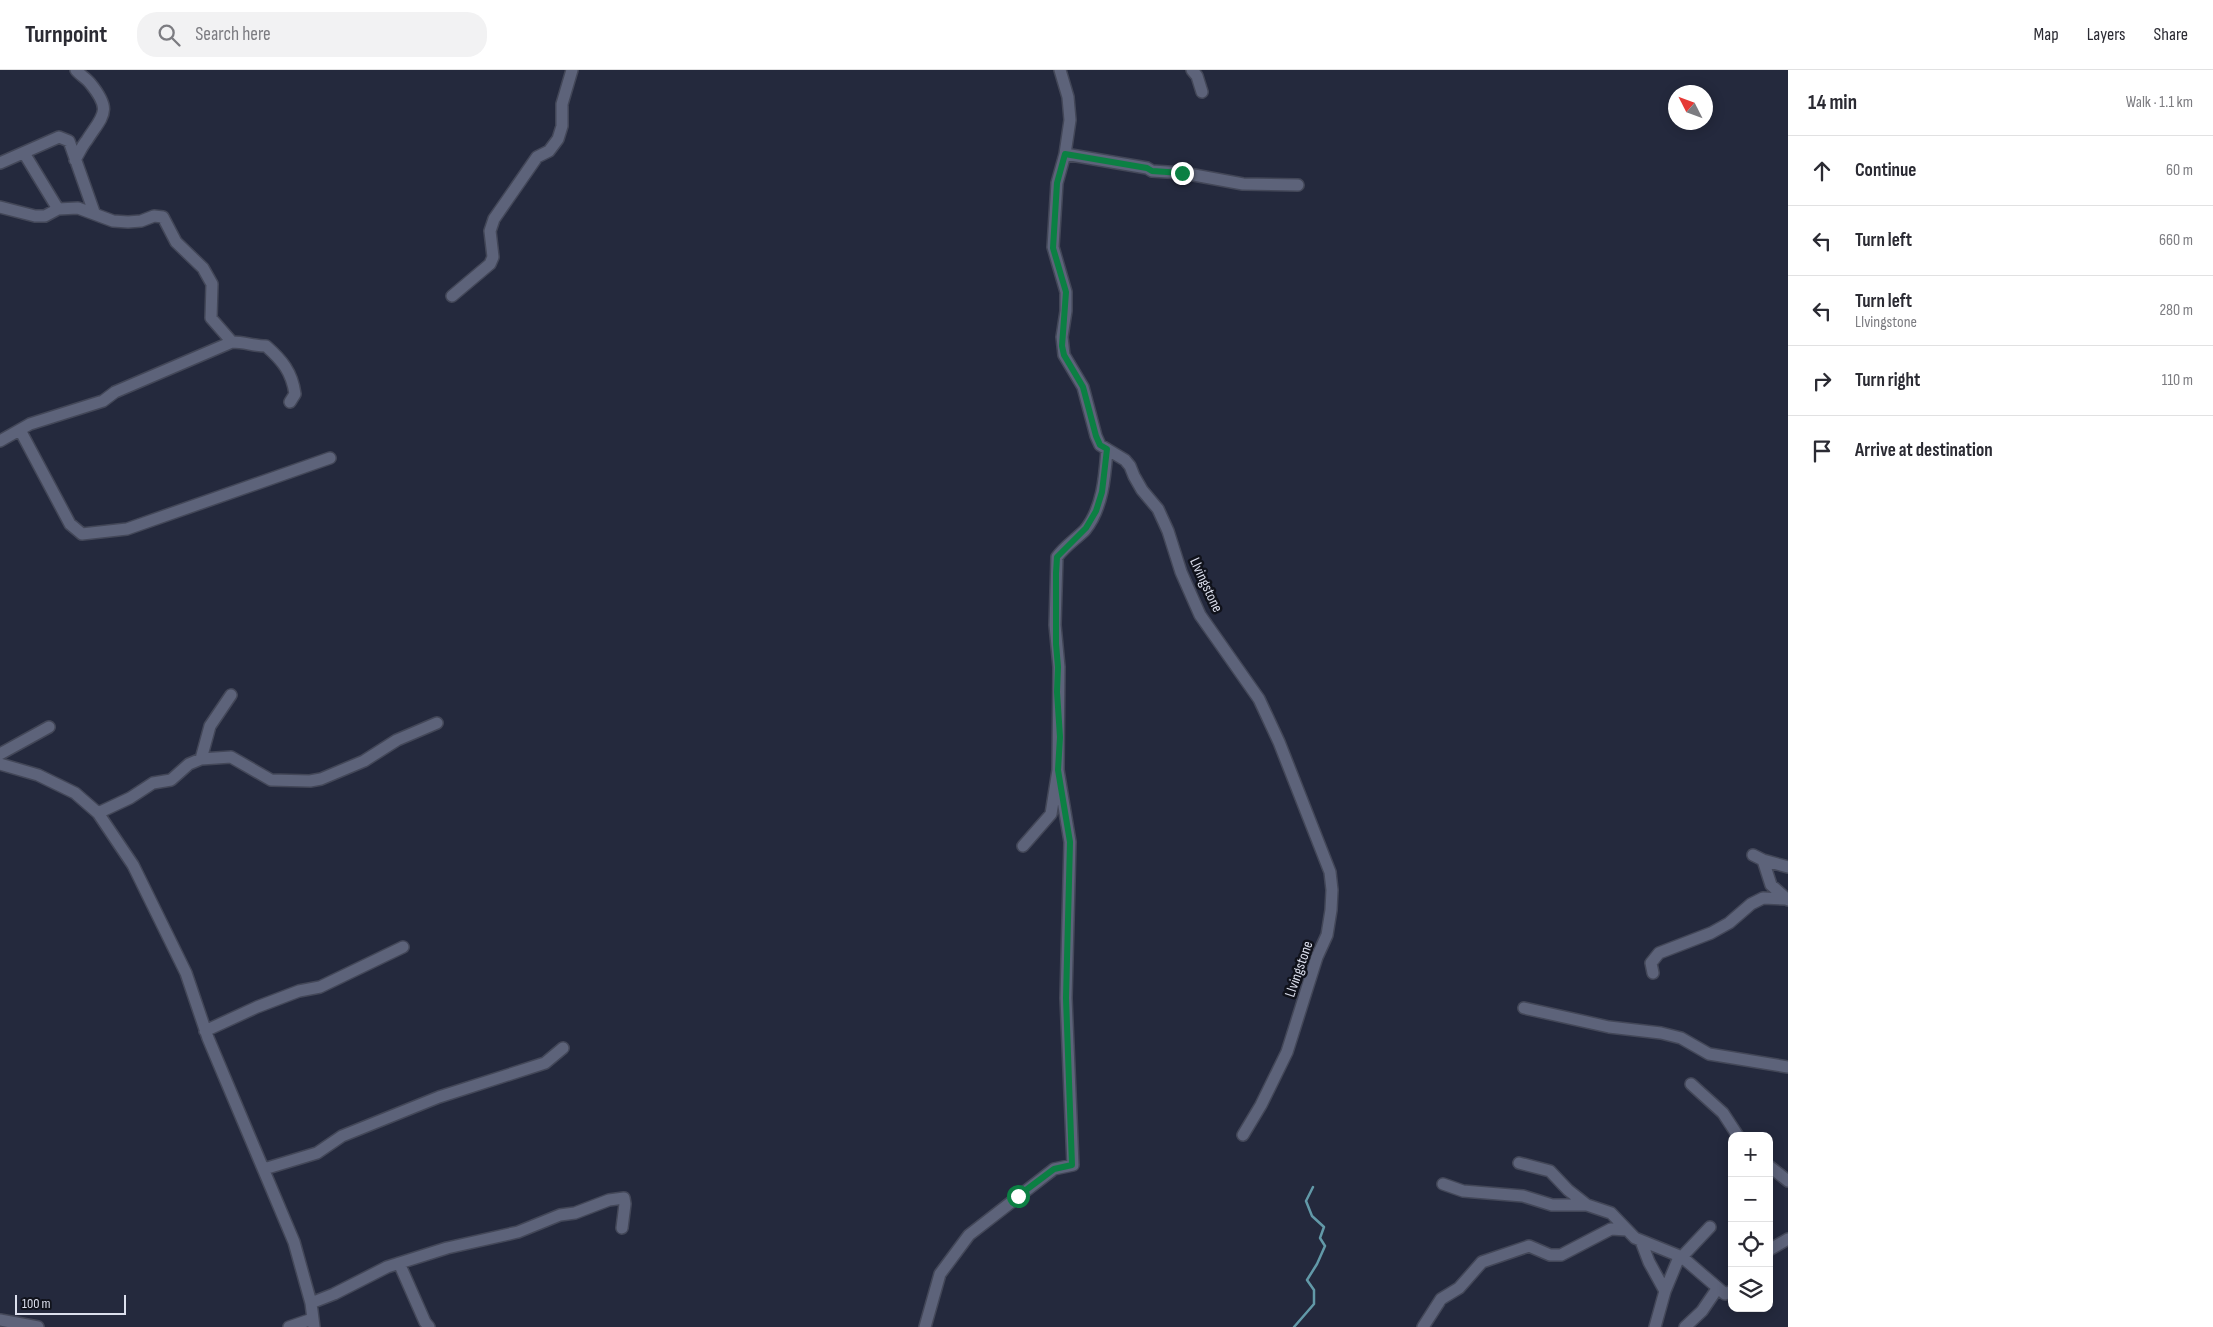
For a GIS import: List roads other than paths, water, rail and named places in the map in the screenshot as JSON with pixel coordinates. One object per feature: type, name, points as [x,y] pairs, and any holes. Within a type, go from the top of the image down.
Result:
[{"type":"street","points":[[75,160],[87,139],[100,122],[104,110],[102,101],[90,82],[76,70]]},
{"type":"street","points":[[452,296],[490,264],[493,257],[490,231],[494,219],[537,157],[549,151],[558,139],[562,126],[562,104],[569,87],[572,70]]},
{"type":"street","name":"LIvingstone","points":[[1060,70],[1068,97],[1070,120],[1065,154],[1057,183],[1053,248],[1066,292],[1062,346],[1064,355],[1083,387],[1100,445],[1125,460],[1142,490],[1158,509],[1168,531],[1181,572],[1200,615],[1260,699],[1330,872],[1332,903],[1327,935],[1317,957],[1287,1052],[1244,1135]]},
{"type":"street","points":[[1192,70],[1197,76],[1202,92]]},
{"type":"street","points":[[0,163],[59,138],[65,138],[69,141],[94,212]]},
{"type":"street","points":[[24,153],[58,208]]},
{"type":"street","points":[[1065,154],[1147,168],[1152,171],[1182,173],[1235,183],[1298,185]]},
{"type":"street","points":[[0,207],[35,216],[45,216],[58,208],[78,208],[94,212],[113,221],[141,221],[154,216],[164,217],[182,249],[203,268],[212,284],[211,318],[232,342]]},
{"type":"street","points":[[0,441],[30,424],[103,401],[115,392],[232,342],[244,342],[253,346],[266,346],[282,359],[294,387],[295,394],[290,402]]},
{"type":"street","points":[[20,430],[70,524],[82,534],[127,529],[330,458]]},
{"type":"street","points":[[1023,846],[1051,814],[1058,770],[1058,667],[1055,624],[1057,557],[1086,528],[1096,511],[1102,492],[1107,449]]},
{"type":"street","points":[[201,759],[210,726],[231,695]]},
{"type":"street","points":[[98,813],[130,798],[154,783],[171,780],[189,764],[201,759],[231,757],[271,780],[310,781],[321,779],[364,761],[402,737],[437,723]]},
{"type":"street","points":[[0,754],[49,727]]},
{"type":"street","points":[[0,764],[38,775],[62,785],[75,793],[98,813],[132,865],[186,973],[205,1031],[294,1242],[310,1302],[313,1323],[289,1327]]},
{"type":"street","points":[[925,1327],[940,1274],[970,1235],[1054,1169],[1072,1165],[1066,998],[1070,842],[1058,770]]},
{"type":"street","points":[[1787,900],[1771,885],[1758,858],[1788,867]]},
{"type":"street","points":[[1653,974],[1651,963],[1659,953],[1711,933],[1729,923],[1750,904],[1763,898],[1787,900]]},
{"type":"street","points":[[205,1031],[256,1007],[299,991],[320,987],[403,947]]},
{"type":"street","points":[[1524,1008],[1609,1028],[1661,1033],[1688,1042],[1709,1054],[1788,1066]]},
{"type":"street","points":[[264,1169],[317,1153],[342,1136],[423,1103],[545,1063],[562,1048]]},
{"type":"street","points":[[1691,1084],[1723,1113],[1735,1132]]},
{"type":"street","points":[[1519,1163],[1550,1171],[1568,1190],[1587,1205]]},
{"type":"street","points":[[1773,1169],[1788,1181]]},
{"type":"street","points":[[1443,1184],[1463,1191],[1523,1196],[1552,1205],[1587,1205],[1611,1213],[1627,1230],[1641,1241],[1655,1244],[1682,1256],[1717,1289],[1725,1294],[1728,1292]]},
{"type":"street","points":[[310,1302],[399,1264],[447,1248],[518,1232],[560,1215],[575,1214],[609,1200],[624,1198],[622,1228]]},
{"type":"street","points":[[1656,1326],[1664,1291],[1677,1262],[1710,1227]]},
{"type":"street","points":[[1423,1327],[1441,1300],[1458,1288],[1482,1262],[1529,1246],[1550,1255],[1561,1255],[1611,1229],[1627,1230]]},
{"type":"street","points":[[1773,1248],[1788,1239]]},
{"type":"street","points":[[1641,1241],[1649,1262],[1664,1291]]},
{"type":"street","points":[[399,1264],[429,1327]]},
{"type":"street","points":[[1685,1327],[1702,1311],[1717,1289]]},
{"type":"street","points":[[0,1320],[38,1327]]},
{"type":"waterway","points":[[1294,1327],[1314,1304],[1314,1290],[1307,1280],[1325,1246],[1320,1238],[1324,1227],[1312,1216],[1306,1201],[1313,1187]]}]
